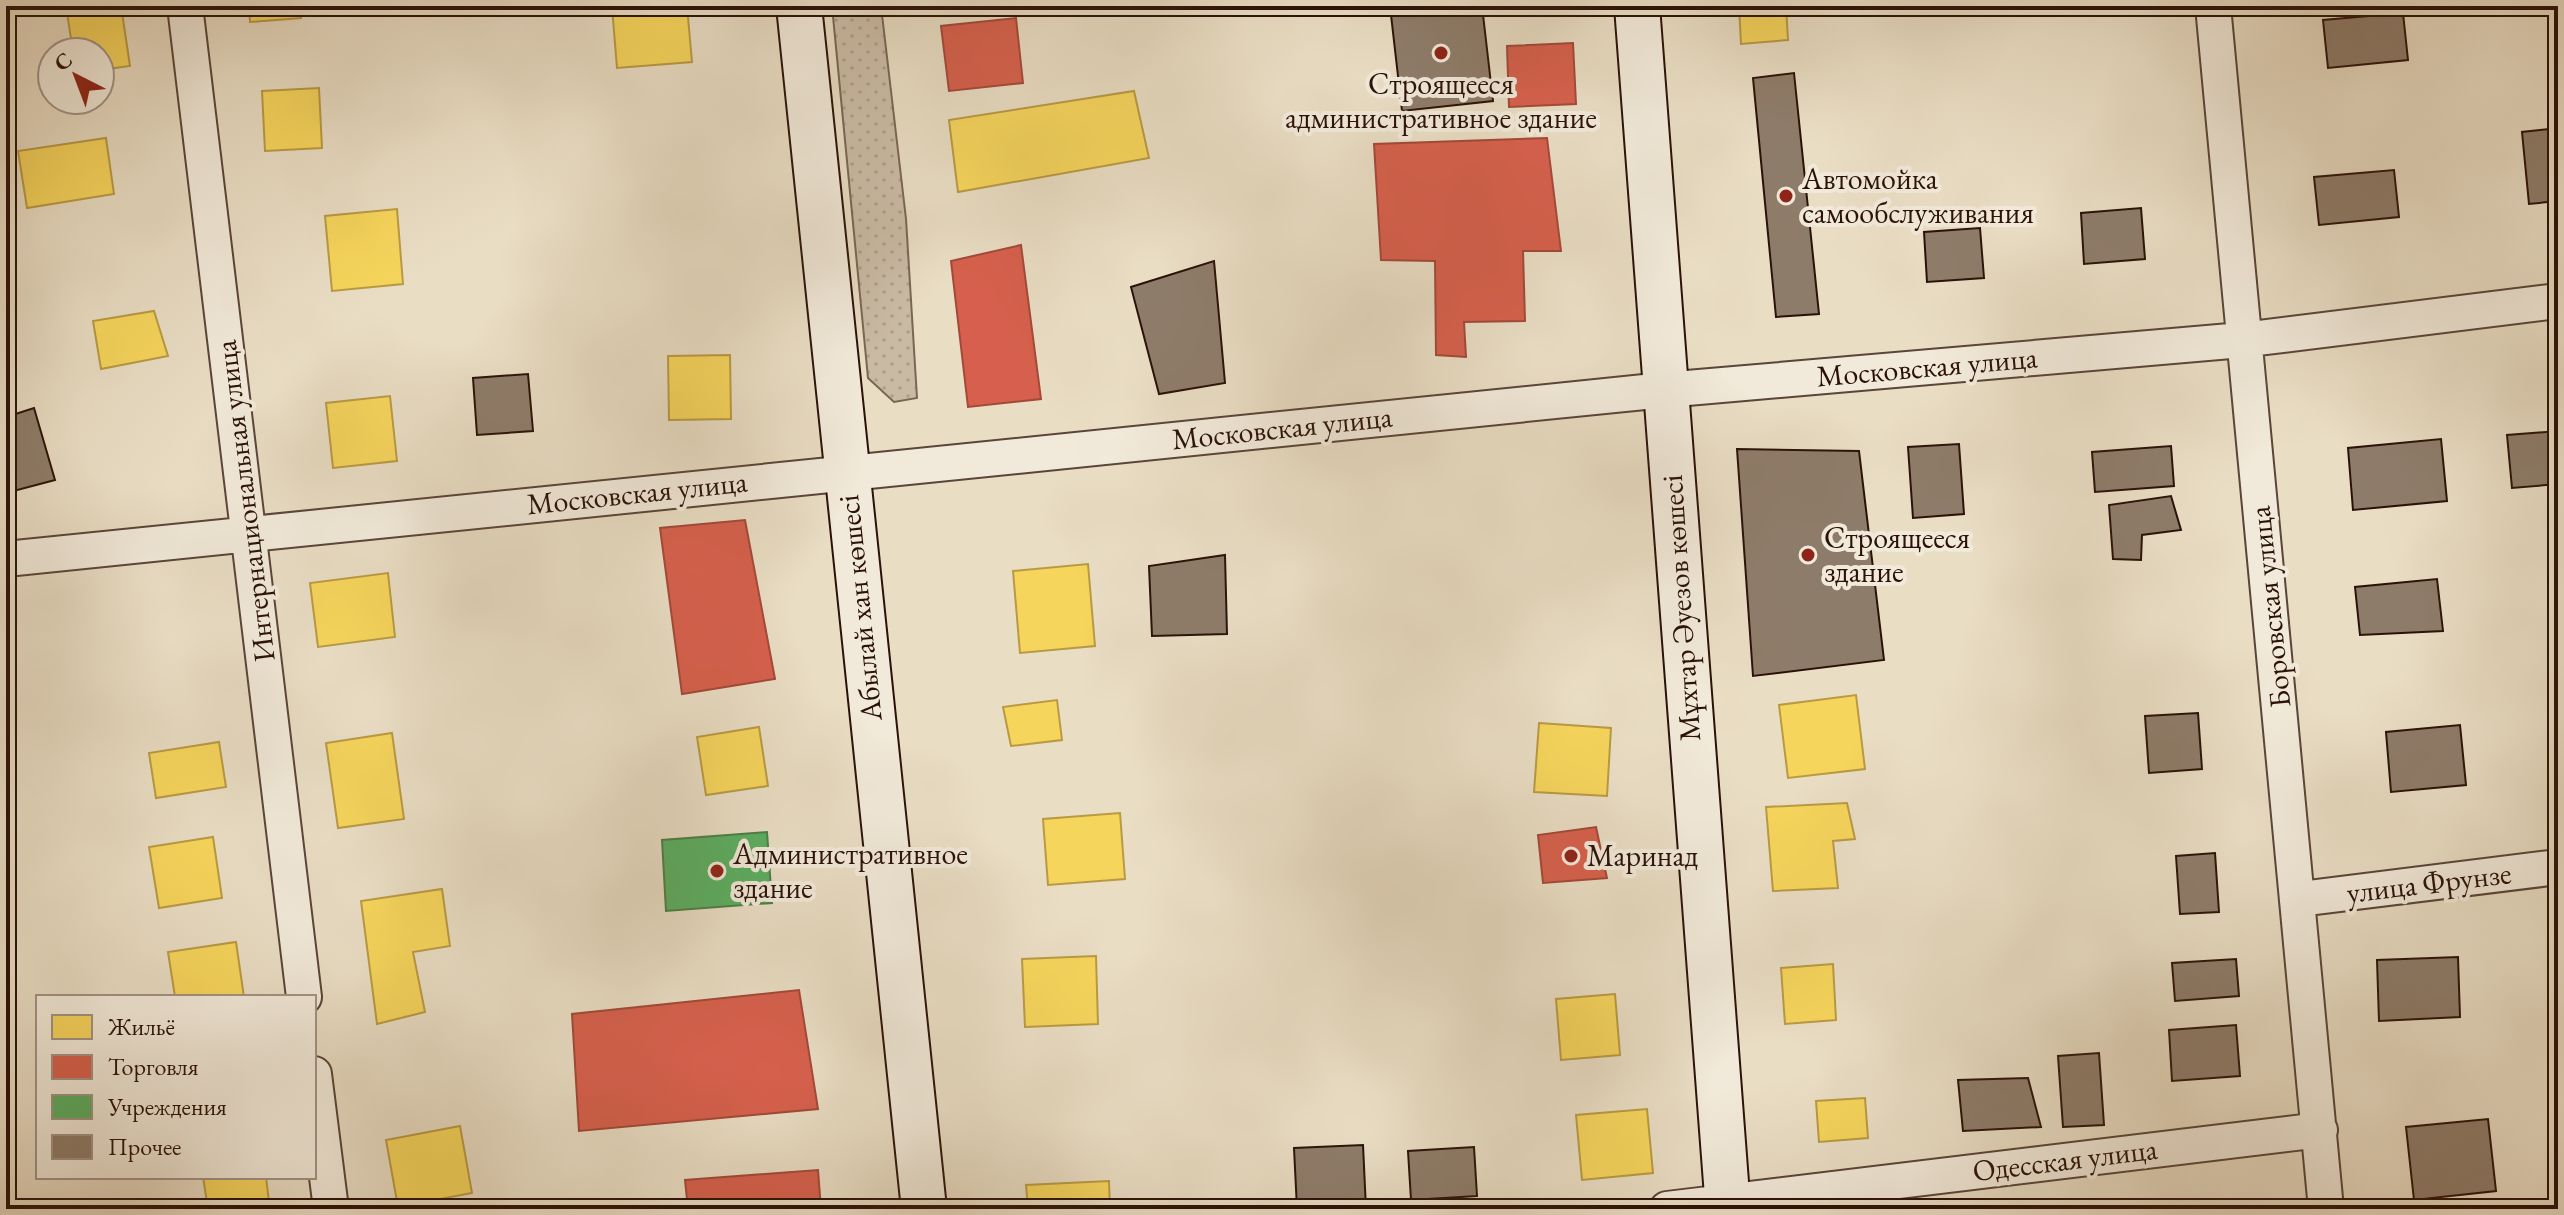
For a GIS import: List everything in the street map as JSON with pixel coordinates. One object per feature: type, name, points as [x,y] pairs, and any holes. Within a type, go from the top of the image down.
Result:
[{"type":"street","name":"Интернациональная улица","points":[[185,6],[304,995]]},
{"type":"street","name":"Абылай хан көшесі","points":[[799,6],[924,1209]]},
{"type":"street","name":"Мұхтар Әуезов көшесі","points":[[1637,6],[1728,1205]]},
{"type":"street","name":"Боровская улица","points":[[2213,6],[2242,340],[2300,899],[2326,1209]]},
{"type":"street","name":"Московская улица","points":[[6,559],[1664,390],[2242,340],[2558,301]]},
{"type":"street","name":"улица Фрунзе","points":[[2300,899],[2558,867]]},
{"type":"street","points":[[316,1090],[331,1209]]},
{"type":"street","name":"Одесская улица","points":[[1667,1209],[1728,1205],[2320,1130]]},
{"type":"shaded area","points":[[832,6],[881,6],[906,219],[917,398],[894,402],[868,378]]},
{"type":"building: Жильё","points":[[66,6],[121,6],[130,66],[116,68],[116,36],[71,36]]},
{"type":"building: Жильё","points":[[249,6],[300,6],[301,18],[250,22]]},
{"type":"building: Жильё","points":[[687,6],[692,62],[617,68],[612,7]]},
{"type":"building: Жильё","points":[[1739,6],[1786,6],[1788,40],[1741,44]]},
{"type":"building: Жильё","points":[[319,88],[322,148],[265,151],[262,91]]},
{"type":"building: Жильё","points":[[1134,91],[1149,158],[958,192],[949,120]]},
{"type":"building: Жильё","points":[[106,138],[114,194],[27,208],[18,151]]},
{"type":"building: Жильё","points":[[397,209],[403,284],[332,291],[325,216]]},
{"type":"building: Жильё","points":[[154,311],[168,356],[101,369],[93,321]]},
{"type":"building: Жильё","points":[[730,355],[731,419],[669,420],[668,356]]},
{"type":"building: Жильё","points":[[390,396],[397,461],[333,468],[326,403]]},
{"type":"building: Жильё","points":[[1088,564],[1095,646],[1020,653],[1013,571]]},
{"type":"building: Жильё","points":[[388,573],[395,637],[318,647],[310,583]]},
{"type":"building: Жильё","points":[[1856,695],[1865,769],[1788,778],[1779,705]]},
{"type":"building: Жильё","points":[[1057,700],[1062,740],[1011,746],[1003,707]]},
{"type":"building: Жильё","points":[[1539,723],[1611,728],[1607,796],[1534,792]]},
{"type":"building: Жильё","points":[[759,727],[768,786],[706,795],[697,737]]},
{"type":"building: Жильё","points":[[392,733],[404,819],[338,828],[326,743]]},
{"type":"building: Жильё","points":[[219,742],[226,787],[156,798],[149,753]]},
{"type":"building: Жильё","points":[[1847,803],[1855,839],[1833,841],[1838,888],[1773,891],[1766,807]]},
{"type":"building: Жильё","points":[[1120,813],[1125,879],[1048,885],[1043,819]]},
{"type":"building: Жильё","points":[[213,837],[222,898],[159,908],[149,847]]},
{"type":"building: Жильё","points":[[442,889],[450,946],[413,952],[425,1012],[377,1024],[361,901]]},
{"type":"building: Жильё","points":[[236,942],[244,995],[175,995],[168,952]]},
{"type":"building: Жильё","points":[[1096,956],[1098,1024],[1025,1027],[1022,959]]},
{"type":"building: Жильё","points":[[1833,964],[1836,1020],[1785,1024],[1781,968]]},
{"type":"building: Жильё","points":[[1615,994],[1620,1055],[1561,1060],[1556,999]]},
{"type":"building: Жильё","points":[[1865,1098],[1868,1138],[1819,1142],[1816,1101]]},
{"type":"building: Жильё","points":[[1647,1109],[1653,1173],[1582,1180],[1576,1115]]},
{"type":"building: Жильё","points":[[460,1126],[472,1193],[398,1207],[386,1140]]},
{"type":"building: Жильё","points":[[203,1179],[266,1179],[269,1202],[208,1209]]},
{"type":"building: Жильё","points":[[1109,1181],[1110,1209],[1028,1209],[1026,1185]]},
{"type":"building: Торговля","points":[[1016,18],[1023,83],[949,91],[941,26]]},
{"type":"building: Торговля","points":[[1573,43],[1576,104],[1509,107],[1507,46]]},
{"type":"building: Торговля","points":[[1547,138],[1561,251],[1523,251],[1525,321],[1464,322],[1466,357],[1436,355],[1435,261],[1381,260],[1374,144]]},
{"type":"building: Торговля","points":[[1021,245],[1041,399],[968,407],[951,261]]},
{"type":"building: Торговля","points":[[745,520],[775,679],[682,694],[660,528]]},
{"type":"building: Торговля","name":"Маринад","points":[[1596,827],[1607,878],[1543,883],[1538,835]]},
{"type":"building: Торговля","points":[[799,990],[818,1109],[579,1131],[572,1014]]},
{"type":"building: Торговля","points":[[818,1170],[821,1209],[688,1209],[685,1180]]},
{"type":"building: Учреждения","name":"Административное здание","points":[[767,832],[772,903],[666,911],[662,840]]},
{"type":"building: Прочее","name":"Строящееся административное здание","points":[[1390,6],[1482,6],[1493,101],[1402,111]]},
{"type":"building: Прочее","points":[[2403,13],[2408,60],[2328,68],[2323,20]]},
{"type":"building: Прочее","name":"Автомойка самообслуживания","points":[[1794,73],[1819,314],[1776,317],[1753,78]]},
{"type":"building: Прочее","points":[[2558,128],[2558,201],[2529,204],[2522,132]]},
{"type":"building: Прочее","points":[[2394,170],[2399,217],[2319,225],[2314,177]]},
{"type":"building: Прочее","points":[[2141,208],[2145,259],[2084,264],[2081,213]]},
{"type":"building: Прочее","points":[[1980,228],[1984,278],[1927,282],[1924,232]]},
{"type":"building: Прочее","points":[[1214,261],[1225,383],[1159,394],[1131,287]]},
{"type":"building: Прочее","points":[[528,374],[533,431],[477,435],[473,378]]},
{"type":"building: Прочее","points":[[34,408],[55,480],[6,493],[6,417]]},
{"type":"building: Прочее","points":[[2558,431],[2558,484],[2512,488],[2507,435]]},
{"type":"building: Прочее","points":[[2441,439],[2447,501],[2353,510],[2348,448]]},
{"type":"building: Прочее","points":[[1959,444],[1964,514],[1913,518],[1908,447]]},
{"type":"building: Прочее","points":[[2171,446],[2174,486],[2095,492],[2092,452]]},
{"type":"building: Прочее","name":"Строящееся здание","points":[[1737,449],[1859,451],[1884,660],[1753,676]]},
{"type":"building: Прочее","points":[[2171,496],[2181,530],[2142,535],[2141,560],[2113,559],[2109,505]]},
{"type":"building: Прочее","points":[[1225,555],[1227,634],[1152,636],[1149,566]]},
{"type":"building: Прочее","points":[[2437,579],[2443,631],[2360,635],[2355,587]]},
{"type":"building: Прочее","points":[[2198,713],[2202,769],[2149,773],[2145,716]]},
{"type":"building: Прочее","points":[[2460,725],[2466,785],[2391,792],[2386,732]]},
{"type":"building: Прочее","points":[[2215,853],[2219,912],[2180,914],[2176,856]]},
{"type":"building: Прочее","points":[[2458,957],[2460,1017],[2379,1021],[2377,960]]},
{"type":"building: Прочее","points":[[2236,959],[2239,996],[2175,1001],[2172,963]]},
{"type":"building: Прочее","points":[[2236,1025],[2240,1076],[2172,1081],[2169,1030]]},
{"type":"building: Прочее","points":[[2099,1053],[2104,1125],[2063,1127],[2058,1056]]},
{"type":"building: Прочее","points":[[2028,1078],[2041,1127],[1963,1131],[1958,1080]]},
{"type":"building: Прочее","points":[[2488,1119],[2496,1191],[2414,1200],[2406,1127]]},
{"type":"building: Прочее","points":[[1363,1145],[1366,1209],[1297,1209],[1294,1148]]},
{"type":"building: Прочее","points":[[1474,1147],[1477,1196],[1411,1200],[1408,1151]]},
{"type":"place","name":"Строящееся административное здание","points":[[1441,53]]},
{"type":"place","name":"Автомойка самообслуживания","points":[[1786,196]]},
{"type":"place","name":"Строящееся здание","points":[[1808,555]]},
{"type":"place","name":"Маринад","points":[[1571,856]]},
{"type":"place","name":"Административное здание","points":[[717,871]]}]
